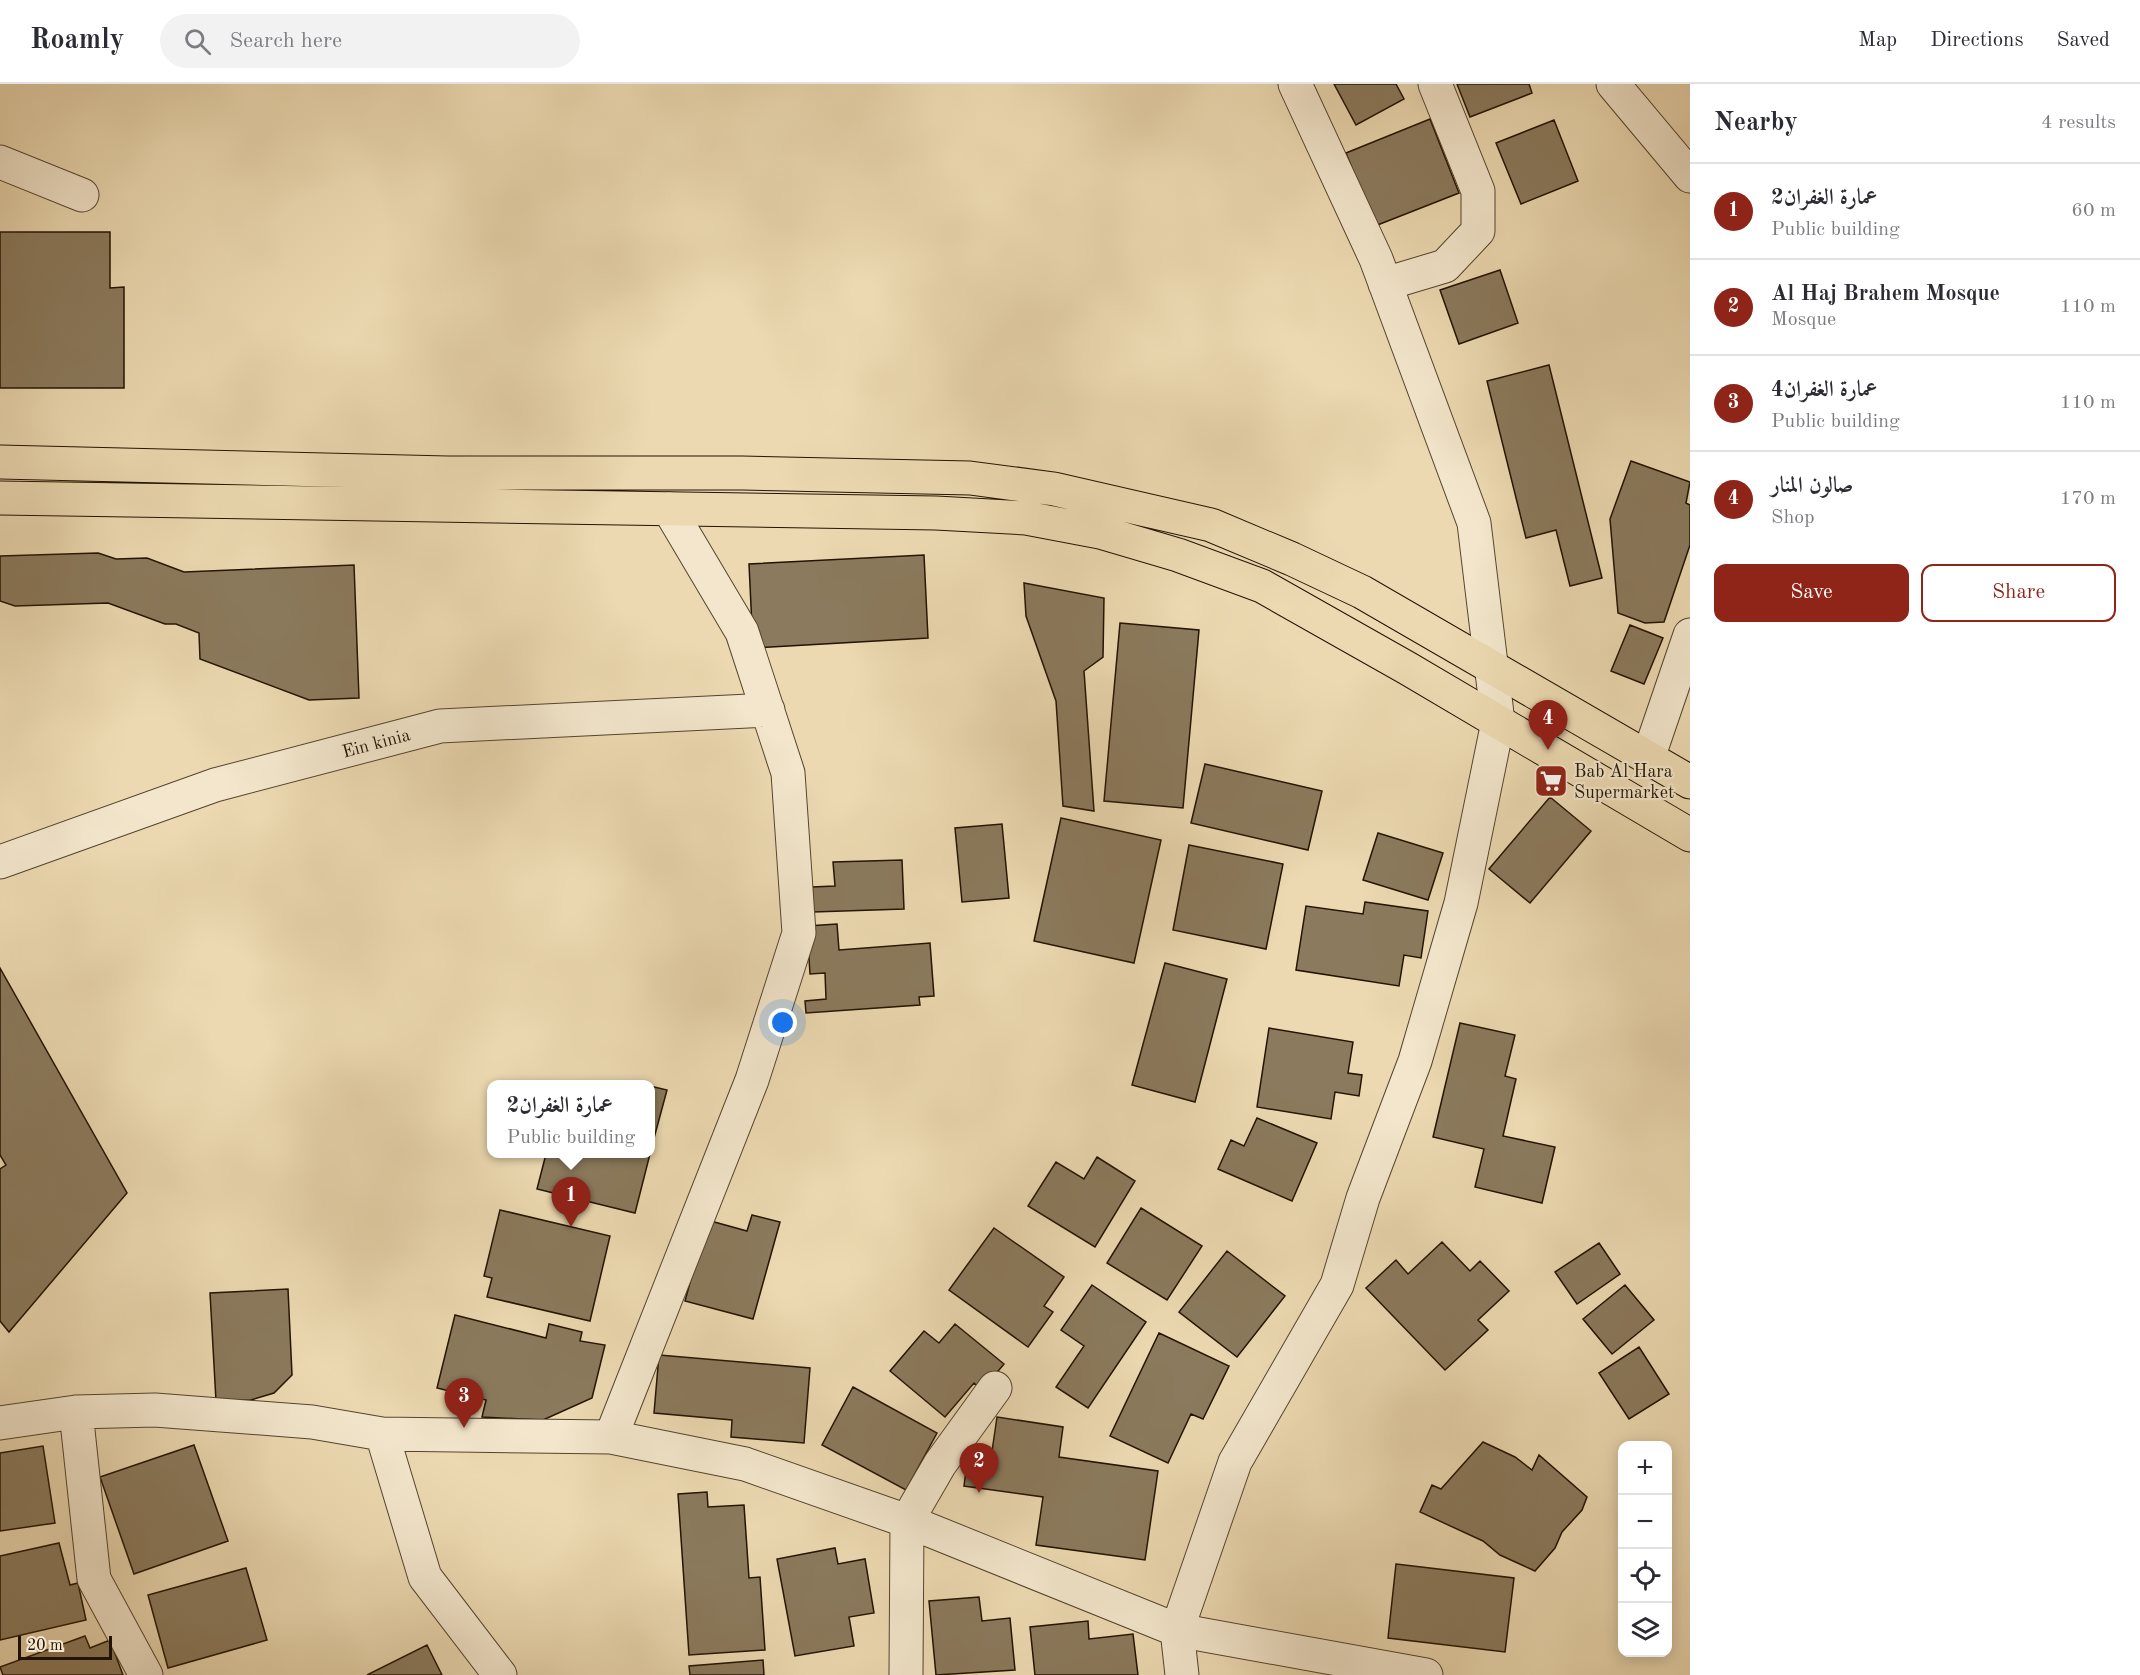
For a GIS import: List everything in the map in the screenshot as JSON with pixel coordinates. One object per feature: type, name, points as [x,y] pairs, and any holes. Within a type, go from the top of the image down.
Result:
[{"type":"main road","points":[[0,462],[447,473],[742,473],[948,477],[1054,489],[1211,525],[1362,592],[1690,782]]},
{"type":"main road","points":[[0,498],[936,513],[1026,518],[1100,532],[1178,555],[1262,586],[1690,835]]},
{"type":"street","points":[[1182,1675],[1177,1630],[1235,1462],[1337,1285],[1364,1198],[1414,1061],[1461,903],[1498,722],[1474,523],[1385,284],[1295,84]]},
{"type":"street","points":[[1385,284],[1445,266],[1478,231],[1478,191],[1435,84]]},
{"type":"street","points":[[1613,84],[1690,176]]},
{"type":"street","points":[[0,162],[82,195]]},
{"type":"street","points":[[611,1437],[752,1080],[799,933],[788,773],[742,632],[669,509]]},
{"type":"street","points":[[1648,758],[1690,635]]},
{"type":"street","name":"Ein kinia","points":[[0,862],[215,785],[440,726],[768,710]]},
{"type":"street","points":[[906,1675],[907,1521],[940,1464],[995,1388]]},
{"type":"street","points":[[0,1423],[76,1412],[155,1410],[312,1422],[382,1434],[611,1437],[745,1464],[907,1521],[1177,1630],[1426,1675]]},
{"type":"street","points":[[76,1412],[94,1579],[146,1675]]},
{"type":"street","points":[[382,1434],[425,1577],[500,1675]]},
{"type":"building","points":[[1334,84],[1396,84],[1404,99],[1356,125]]},
{"type":"building","points":[[1457,84],[1529,84],[1532,93],[1470,117]]},
{"type":"building","points":[[1430,119],[1459,193],[1375,226],[1346,153]]},
{"type":"building","points":[[1554,120],[1578,181],[1521,204],[1496,143]]},
{"type":"building","points":[[0,232],[110,232],[110,288],[124,287],[124,388],[0,388]]},
{"type":"building","points":[[1500,270],[1518,323],[1459,344],[1440,290]]},
{"type":"building","points":[[1549,365],[1602,578],[1570,586],[1556,530],[1526,538],[1487,381]]},
{"type":"building","points":[[1631,461],[1690,482],[1686,503],[1690,505],[1690,545],[1664,622],[1645,623],[1618,613],[1610,519]]},
{"type":"building","points":[[98,553],[116,559],[147,558],[184,572],[354,565],[359,698],[309,700],[200,659],[199,633],[176,624],[165,624],[108,603],[15,606],[0,601],[0,556]]},
{"type":"building","points":[[924,555],[928,638],[753,648],[749,564]]},
{"type":"building","points":[[1024,583],[1104,598],[1103,657],[1084,671],[1094,811],[1063,806],[1056,701],[1026,616]]},
{"type":"building","points":[[1120,623],[1199,630],[1183,808],[1104,801]]},
{"type":"building","points":[[1630,625],[1663,638],[1644,684],[1611,671]]},
{"type":"building","points":[[1205,764],[1322,791],[1308,850],[1191,823]]},
{"type":"building","points":[[1550,797],[1591,831],[1530,903],[1489,869]]},
{"type":"building","points":[[1061,818],[1161,840],[1134,963],[1034,941]]},
{"type":"building","points":[[1002,824],[1009,898],[962,902],[955,828]]},
{"type":"building","points":[[1378,833],[1443,853],[1428,900],[1363,880]]},
{"type":"building","points":[[1189,845],[1283,864],[1266,949],[1173,930]]},
{"type":"building","points":[[902,860],[904,909],[813,912],[812,887],[835,886],[833,862]]},
{"type":"building","points":[[1365,902],[1428,911],[1421,958],[1404,955],[1399,986],[1296,970],[1306,906],[1363,914]]},
{"type":"building","points":[[837,924],[839,950],[930,943],[934,996],[919,997],[920,1005],[806,1013],[805,1001],[826,999],[825,973],[810,974],[807,926]]},
{"type":"building","points":[[1165,963],[1227,979],[1195,1102],[1132,1085]]},
{"type":"building","points":[[0,968],[127,1193],[9,1332],[0,1321],[0,1169],[6,1165],[0,1155]]},
{"type":"building","points":[[1460,1023],[1515,1035],[1505,1076],[1516,1079],[1503,1136],[1555,1147],[1542,1203],[1475,1187],[1484,1149],[1433,1137]]},
{"type":"building","points":[[1269,1028],[1353,1042],[1348,1073],[1362,1075],[1359,1096],[1335,1092],[1331,1119],[1257,1107]]},
{"type":"building","points":[[655,1087],[667,1090],[655,1134]]},
{"type":"building","points":[[1257,1118],[1317,1143],[1292,1201],[1218,1169],[1231,1140],[1244,1146]]},
{"type":"building","points":[[1097,1157],[1135,1181],[1095,1247],[1028,1206],[1056,1162],[1084,1179]]},
{"type":"building","points":[[545,1158],[649,1158],[635,1213],[537,1189]]},
{"type":"building","points":[[1141,1208],[1202,1246],[1167,1300],[1107,1263]]},
{"type":"building","points":[[500,1210],[610,1236],[590,1321],[487,1297],[492,1278],[484,1276]]},
{"type":"building","points":[[752,1215],[780,1222],[753,1319],[685,1301],[707,1220],[747,1231]]},
{"type":"building","points":[[994,1228],[1064,1277],[1044,1306],[1053,1312],[1028,1347],[949,1290]]},
{"type":"building","points":[[1442,1242],[1470,1271],[1480,1261],[1509,1291],[1478,1320],[1488,1330],[1445,1370],[1366,1288],[1396,1260],[1408,1274]]},
{"type":"building","points":[[1599,1243],[1620,1274],[1577,1304],[1555,1272]]},
{"type":"building","points":[[1227,1251],[1285,1296],[1237,1357],[1179,1312]]},
{"type":"building","points":[[1092,1285],[1146,1322],[1088,1408],[1056,1387],[1084,1346],[1061,1330]]},
{"type":"building","points":[[1625,1285],[1654,1320],[1612,1354],[1583,1319]]},
{"type":"building","points":[[288,1289],[292,1375],[274,1393],[251,1400],[216,1401],[210,1293]]},
{"type":"building","points":[[455,1315],[546,1338],[549,1324],[582,1332],[580,1341],[605,1345],[592,1398],[543,1420],[482,1417],[486,1400],[437,1388]]},
{"type":"building","points":[[955,1324],[1004,1364],[982,1390],[974,1383],[945,1417],[890,1371],[924,1331],[939,1343]]},
{"type":"building","points":[[1159,1333],[1229,1366],[1203,1419],[1191,1414],[1168,1463],[1110,1436]]},
{"type":"building","points":[[1639,1347],[1669,1394],[1629,1419],[1599,1373]]},
{"type":"building","points":[[659,1355],[810,1368],[804,1443],[731,1437],[732,1420],[654,1413]]},
{"type":"building","points":[[853,1387],[937,1433],[906,1490],[822,1445]]},
{"type":"building","points":[[997,1417],[1063,1427],[1059,1457],[1158,1471],[1145,1560],[1036,1545],[1043,1497],[964,1486],[967,1462],[990,1465]]},
{"type":"building","points":[[1483,1442],[1515,1457],[1532,1470],[1539,1455],[1587,1497],[1582,1510],[1562,1532],[1555,1548],[1535,1571],[1500,1555],[1483,1541],[1420,1512],[1432,1485],[1441,1489]]},
{"type":"building","points":[[194,1445],[228,1541],[134,1574],[100,1477]]},
{"type":"building","points":[[43,1446],[55,1523],[0,1531],[0,1453]]},
{"type":"building","points":[[707,1492],[708,1507],[744,1505],[749,1578],[760,1577],[765,1650],[689,1655],[678,1494]]},
{"type":"building","points":[[59,1543],[70,1585],[78,1583],[86,1620],[0,1640],[0,1556]]},
{"type":"building","points":[[835,1548],[838,1564],[865,1559],[874,1613],[849,1617],[854,1646],[795,1656],[777,1559]]},
{"type":"building","points":[[1396,1564],[1514,1578],[1505,1652],[1388,1638]]},
{"type":"building","points":[[246,1568],[267,1640],[168,1668],[148,1595]]},
{"type":"building","points":[[979,1597],[982,1621],[1010,1618],[1015,1670],[936,1675],[929,1601]]},
{"type":"building","points":[[1088,1621],[1089,1639],[1133,1634],[1138,1675],[1035,1675],[1030,1627]]},
{"type":"building","points":[[85,1636],[90,1648],[110,1640],[123,1675],[3,1675],[0,1667]]},
{"type":"building","points":[[427,1645],[442,1675],[367,1675]]},
{"type":"building","points":[[763,1660],[764,1675],[690,1675],[689,1666]]},
{"type":"place","name":"صالون المنار","points":[[1548,750]]},
{"type":"place","name":"Bab Al Hara Supermarket","points":[[1551,781]]},
{"type":"place","name":"عمارة الغفران2","points":[[571,1227]]},
{"type":"place","name":"عمارة الغفران4","points":[[464,1428]]},
{"type":"place","name":"Al Haj Brahem Mosque","points":[[979,1493]]}]
